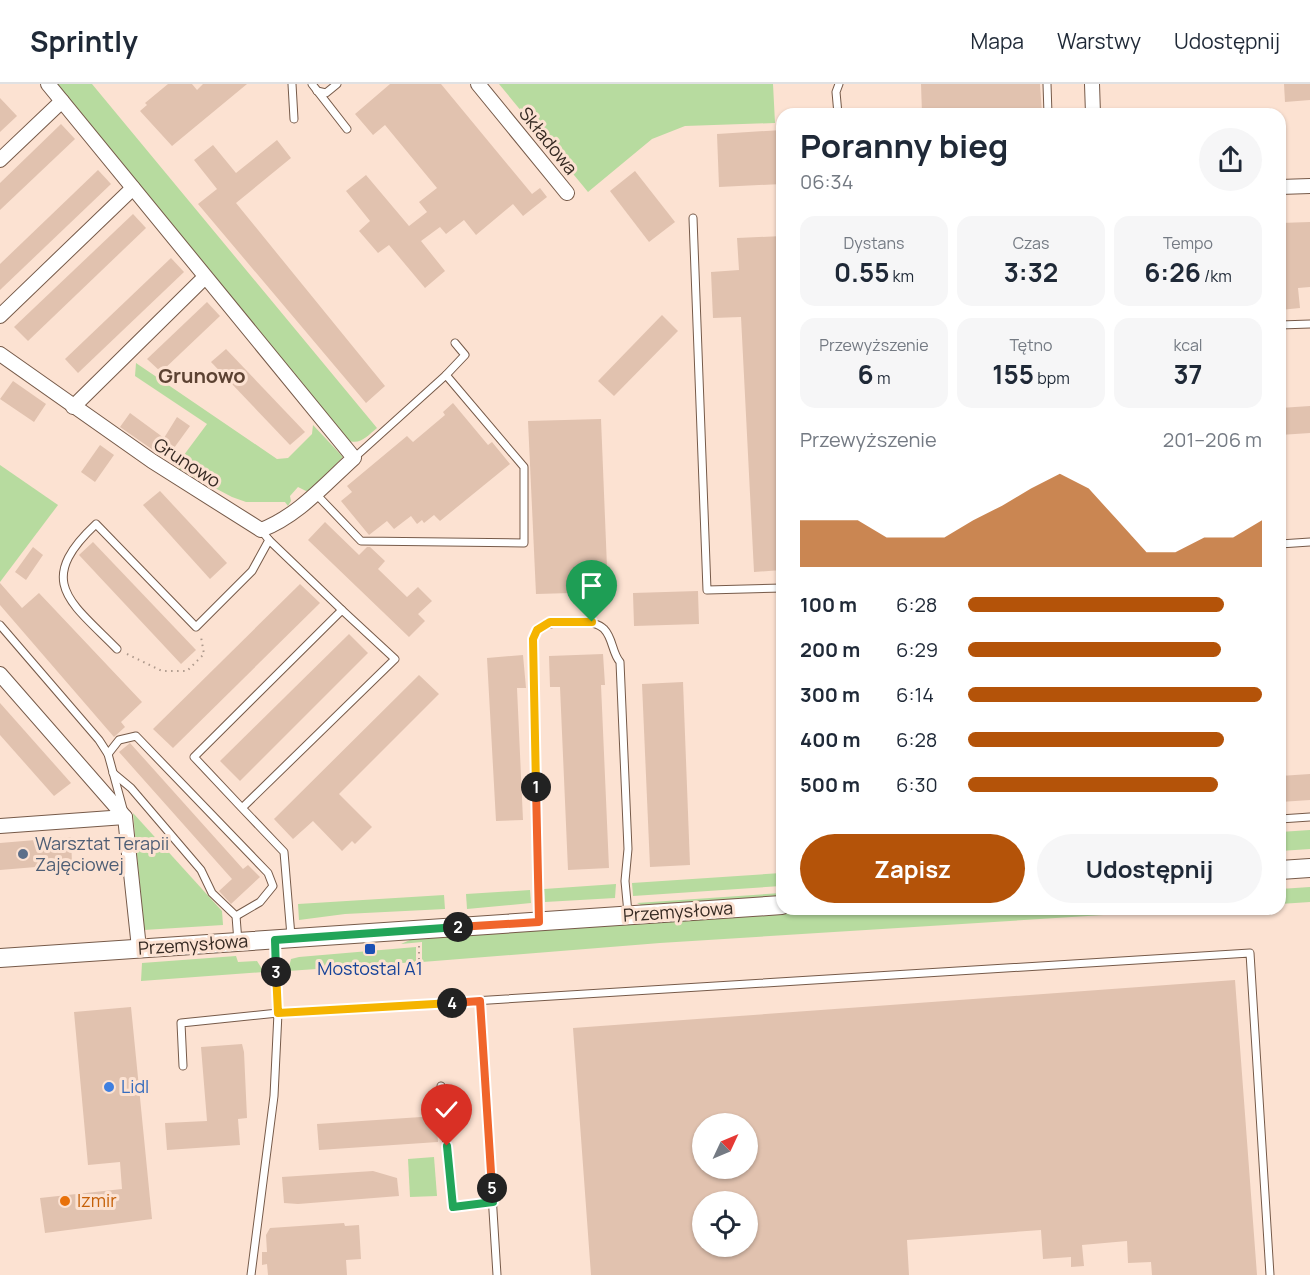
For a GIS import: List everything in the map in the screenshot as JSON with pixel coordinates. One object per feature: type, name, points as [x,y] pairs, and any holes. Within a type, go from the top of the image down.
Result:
[{"type":"street","points":[[48,84],[354,458],[265,535]]},
{"type":"street","name":"Składowa","points":[[478,84],[567,193]]},
{"type":"street","points":[[1092,84],[1093,108]]},
{"type":"street","points":[[0,160],[62,101]]},
{"type":"street","points":[[1286,188],[1310,186]]},
{"type":"street","points":[[0,316],[133,188]]},
{"type":"street","points":[[73,407],[205,277]]},
{"type":"street","name":"Grunowo","points":[[0,354],[73,407],[265,535]]},
{"type":"street","points":[[0,674],[125,817],[139,948]]},
{"type":"street","points":[[0,826],[125,817]]},
{"type":"street","points":[[1286,870],[1310,868]]},
{"type":"street","name":"Przemysłowa","points":[[0,958],[776,905]]},
{"type":"lane","points":[[292,84],[294,120]]},
{"type":"lane","points":[[312,84],[347,129]]},
{"type":"lane","points":[[317,91],[326,93],[337,84]]},
{"type":"lane","points":[[837,108],[836,92],[839,84]]},
{"type":"lane","points":[[1047,84],[1048,108]]},
{"type":"lane","points":[[693,218],[707,590],[776,588]]},
{"type":"lane","points":[[1286,325],[1310,324]]},
{"type":"lane","points":[[354,458],[465,355],[455,343]]},
{"type":"lane","points":[[315,493],[362,542],[524,543],[524,467],[446,375]]},
{"type":"lane","points":[[117,649],[70,601],[63,581],[65,561],[79,540],[96,524],[196,627],[252,571],[265,535],[395,659],[242,808]]},
{"type":"lane","points":[[1286,544],[1310,542]]},
{"type":"lane","points":[[251,1275],[274,1096],[283,939],[284,852],[194,757],[342,610]]},
{"type":"lane","points":[[539,922],[533,639],[537,630],[550,622],[592,622],[600,625],[609,636],[620,662],[628,849],[625,881],[628,916]]},
{"type":"lane","points":[[0,625],[99,740],[108,754],[125,817]]},
{"type":"lane","points":[[108,754],[119,741],[136,736],[268,873],[273,886],[260,902],[236,916]]},
{"type":"lane","points":[[113,773],[131,788],[201,870],[212,893],[236,916],[238,942]]},
{"type":"lane","points":[[1286,819],[1310,817]]},
{"type":"lane","points":[[183,1066],[181,1023],[278,1013],[1250,953],[1270,1275]]},
{"type":"lane","points":[[480,1001],[497,1275]]},
{"type":"lane","points":[[441,1086],[453,1207],[493,1202]]},
{"type":"path","points":[[117,649],[162,671],[187,671],[204,654],[202,638],[196,627]]},
{"type":"path","points":[[419,946],[419,969]]},
{"type":"green space","points":[[56,84],[92,84],[377,428],[360,441],[347,440]]},
{"type":"green space","points":[[499,84],[773,84],[775,123],[685,126],[652,139],[588,192]]},
{"type":"green space","points":[[136,363],[277,459],[288,458],[312,434],[313,425],[343,457],[308,492],[298,487],[290,496],[291,501],[288,506],[285,502],[246,502],[232,497],[175,467],[207,424],[135,376]]},
{"type":"green space","points":[[0,465],[58,505],[0,582]]},
{"type":"green space","points":[[133,813],[222,911],[223,925],[144,930]]},
{"type":"green space","points":[[1310,830],[1310,849],[1286,851],[1286,832]]},
{"type":"green space","points":[[776,873],[776,886],[633,896],[632,883]]},
{"type":"green space","points":[[616,884],[615,898],[545,902],[544,889]]},
{"type":"green space","points":[[1310,887],[1310,902],[1286,904],[1286,889]]},
{"type":"green space","points":[[530,890],[531,903],[467,909],[466,894]]},
{"type":"green space","points":[[776,893],[776,897],[643,906],[637,903]]},
{"type":"green space","points":[[444,895],[445,909],[345,914],[299,920],[298,904]]},
{"type":"green space","points":[[776,914],[1104,915],[660,943],[422,962],[422,942],[401,944],[412,939]]},
{"type":"green space","points":[[416,947],[416,962],[288,971],[291,959],[299,957]]},
{"type":"green space","points":[[236,956],[238,962],[257,961],[264,972],[141,981],[142,963]]},
{"type":"green space","points":[[434,1157],[437,1196],[410,1197],[408,1159]]},
{"type":"building","points":[[168,84],[192,84],[197,90],[203,84],[247,84],[172,146],[140,111],[147,105],[145,103]]},
{"type":"building","points":[[390,84],[441,84],[532,194],[540,188],[547,197],[523,216],[513,204],[476,235],[464,220],[446,234],[440,227],[421,241],[445,271],[425,288],[389,245],[378,253],[359,231],[370,221],[346,191],[366,175],[409,226],[427,212],[419,202],[437,188],[385,125],[373,135],[355,114]]},
{"type":"building","points":[[921,84],[1040,84],[1042,108],[922,108]]},
{"type":"building","points":[[1284,84],[1310,84],[1310,100],[1285,102]]},
{"type":"building","points":[[0,98],[17,116],[0,132]]},
{"type":"building","points":[[61,124],[75,139],[0,210],[0,183]]},
{"type":"building","points":[[776,130],[776,184],[719,187],[717,134]]},
{"type":"building","points":[[277,140],[291,158],[236,203],[385,386],[366,403],[198,204],[217,189],[194,160],[213,145],[236,173]]},
{"type":"building","points":[[98,170],[111,184],[0,290],[0,264]]},
{"type":"building","points":[[635,171],[675,222],[649,242],[610,191]]},
{"type":"building","points":[[133,214],[146,228],[28,341],[14,327]]},
{"type":"building","points":[[1310,222],[1310,287],[1298,288],[1300,308],[1286,309],[1286,223]]},
{"type":"building","points":[[776,236],[776,570],[754,572],[741,317],[713,318],[711,272],[739,270],[737,238]]},
{"type":"building","points":[[171,258],[184,272],[78,373],[65,359]]},
{"type":"building","points":[[207,302],[220,316],[161,372],[147,359]]},
{"type":"building","points":[[662,315],[678,331],[614,396],[598,381]]},
{"type":"building","points":[[226,349],[305,432],[290,445],[211,362]]},
{"type":"building","points":[[13,381],[46,404],[34,422],[0,399]]},
{"type":"building","points":[[453,403],[488,445],[492,442],[510,464],[440,521],[434,515],[424,523],[422,520],[417,524],[411,516],[394,529],[387,521],[369,535],[341,501],[352,492],[347,486],[407,436],[413,442],[445,415],[443,412]]},
{"type":"building","points":[[1310,406],[1310,433],[1286,435],[1286,408]]},
{"type":"building","points":[[130,413],[164,438],[177,417],[190,426],[166,459],[120,427]]},
{"type":"building","points":[[601,419],[608,592],[536,594],[528,421]]},
{"type":"building","points":[[100,445],[114,455],[95,482],[81,472]]},
{"type":"building","points":[[160,491],[227,563],[210,579],[143,505]]},
{"type":"building","points":[[325,522],[359,555],[370,547],[385,561],[378,569],[407,597],[418,587],[432,601],[418,614],[425,621],[409,637],[308,540]]},
{"type":"building","points":[[93,542],[196,650],[181,664],[79,555]]},
{"type":"building","points":[[33,547],[43,555],[26,580],[15,572]]},
{"type":"building","points":[[0,583],[22,608],[39,593],[142,702],[121,722],[125,727],[114,737],[0,605]]},
{"type":"building","points":[[300,584],[320,603],[173,748],[153,729]]},
{"type":"building","points":[[698,591],[699,624],[634,626],[633,593]]},
{"type":"building","points":[[349,634],[368,653],[240,781],[220,761]]},
{"type":"building","points":[[603,654],[605,685],[601,685],[609,868],[568,870],[560,687],[550,687],[549,656]]},
{"type":"building","points":[[523,655],[526,688],[517,688],[523,820],[496,821],[487,658]]},
{"type":"building","points":[[419,675],[439,694],[339,794],[372,827],[355,844],[352,841],[342,851],[313,821],[293,839],[274,819]]},
{"type":"building","points":[[683,682],[690,865],[650,867],[642,684]]},
{"type":"building","points":[[0,703],[71,783],[54,796],[0,735]]},
{"type":"building","points":[[130,743],[243,869],[248,865],[260,877],[231,904],[219,891],[232,879],[119,752]]},
{"type":"building","points":[[1310,774],[1310,800],[1286,802],[1286,776]]},
{"type":"building","points":[[71,837],[72,864],[0,870],[0,843]]},
{"type":"building","points":[[1235,980],[1257,1275],[1152,1275],[1151,1262],[1128,1263],[1127,1241],[1082,1245],[1084,1266],[1071,1267],[1071,1257],[1043,1259],[1041,1230],[907,1240],[909,1275],[591,1275],[573,1028]]},
{"type":"building","name":"Lidl","points":[[131,1007],[152,1219],[45,1233],[40,1198],[122,1189],[120,1162],[88,1165],[74,1012]]},
{"type":"building","points":[[242,1044],[247,1118],[238,1119],[240,1145],[167,1150],[165,1123],[207,1121],[201,1047]]},
{"type":"building","points":[[436,1116],[438,1142],[319,1150],[317,1124]]},
{"type":"building","points":[[373,1171],[397,1178],[399,1196],[298,1204],[284,1203],[282,1177]]},
{"type":"building","points":[[344,1223],[345,1226],[359,1225],[361,1259],[346,1260],[347,1275],[268,1275],[267,1264],[262,1265],[262,1252],[267,1252],[266,1235],[270,1228]]},
{"type":"place","name":"Warsztat Terapii Zajęciowej","points":[[23,854]]},
{"type":"place","name":"Mostostal A1","points":[[370,949]]},
{"type":"place","name":"Lidl","points":[[109,1087]]},
{"type":"place","name":"Izmir","points":[[65,1201]]},
{"type":"district","name":"Grunowo","points":[[202,376]]},
{"type":"route","points":[[447,1146],[453,1207],[493,1202],[480,1001],[278,1013],[275,940],[539,922],[533,639],[537,630],[550,622],[592,622]]}]
